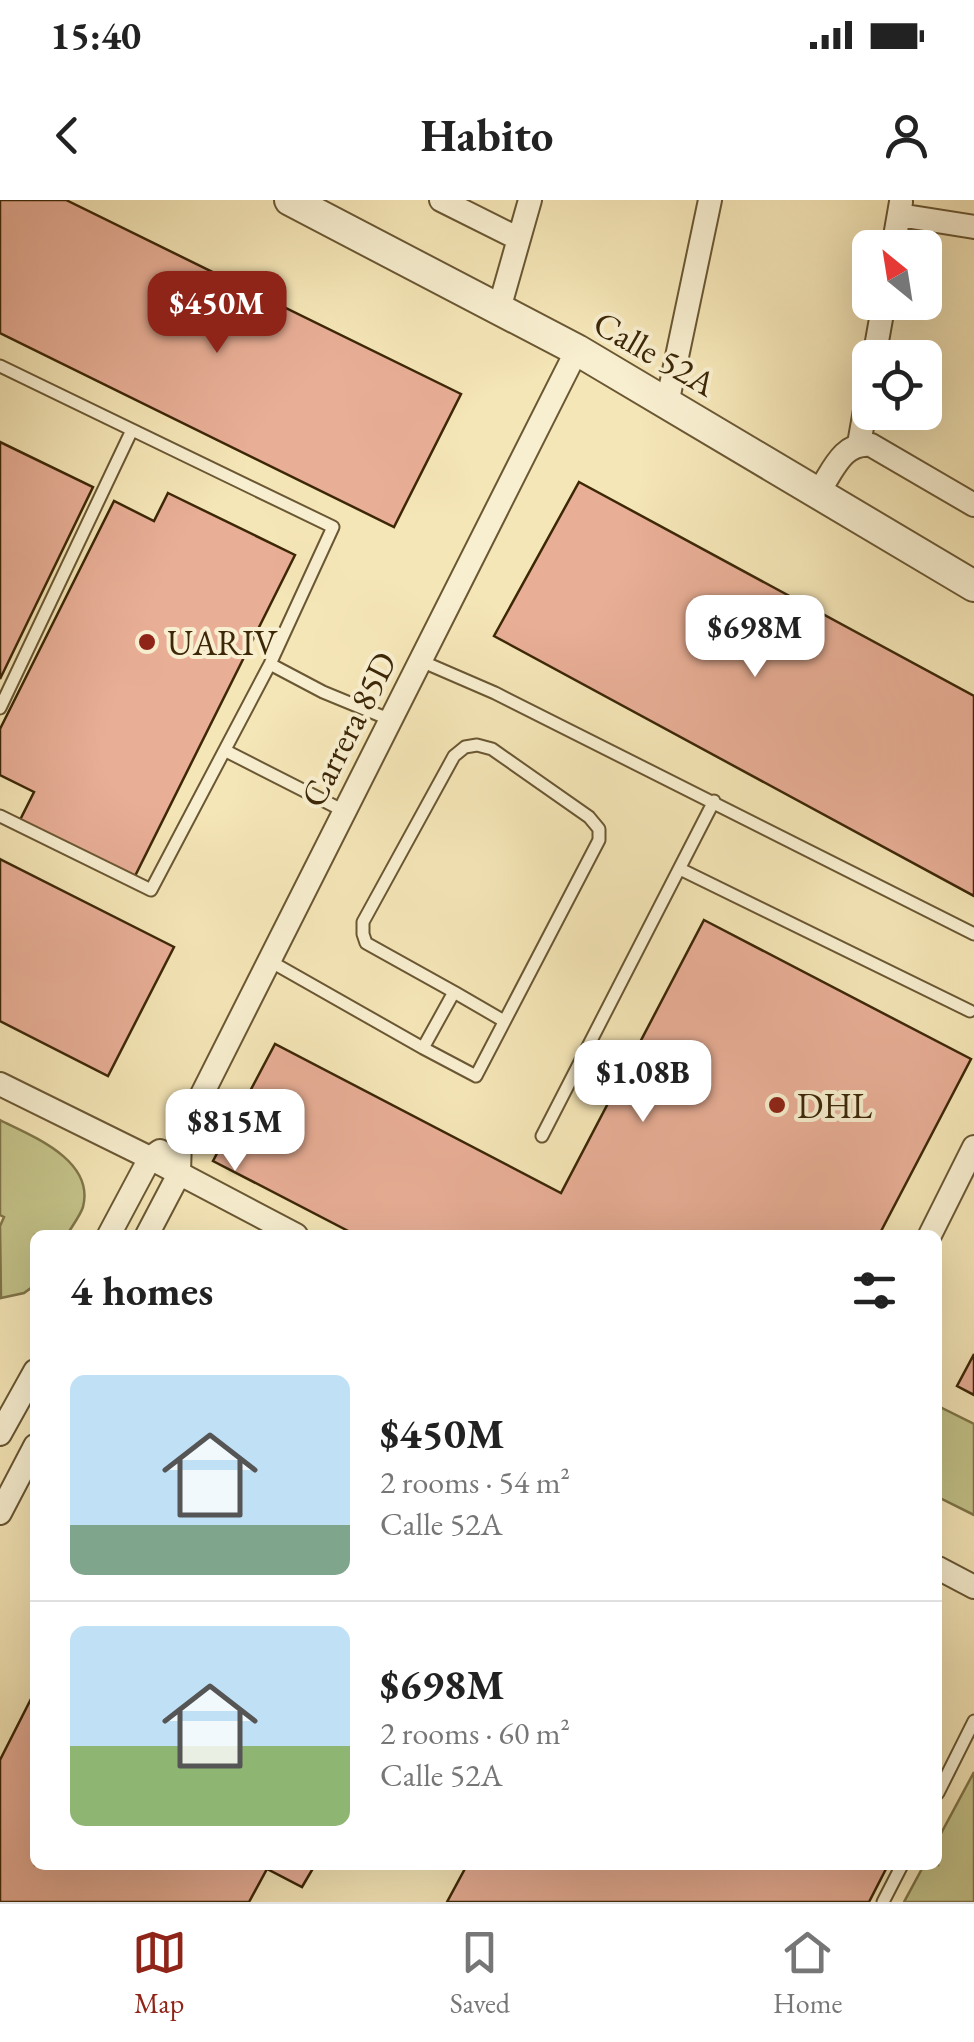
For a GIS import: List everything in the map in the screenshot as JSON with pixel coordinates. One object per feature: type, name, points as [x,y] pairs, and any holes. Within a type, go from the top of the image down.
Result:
[{"type":"street","name":"Calle 52A","points":[[290,200],[577,350],[974,586]]},
{"type":"street","points":[[441,200],[519,239]]},
{"type":"street","points":[[499,309],[530,200]]},
{"type":"street","points":[[667,404],[710,200]]},
{"type":"street","points":[[900,208],[974,228]]},
{"type":"street","name":"Carrera 85D","points":[[149,1230],[179,1174],[180,1138],[577,350]]},
{"type":"street","points":[[860,444],[862,430]]},
{"type":"street","points":[[818,493],[847,449],[860,444],[872,445],[974,505]]},
{"type":"street","points":[[0,1084],[286,1230]]},
{"type":"street","points":[[113,1230],[150,1158],[180,1138]]},
{"type":"street","points":[[932,1230],[974,1147]]},
{"type":"street","points":[[0,1434],[30,1379]]},
{"type":"street","points":[[0,1513],[30,1456]]},
{"type":"street","points":[[942,1570],[974,1587]]},
{"type":"lane","points":[[0,366],[334,526],[270,664],[151,890],[0,816]]},
{"type":"lane","points":[[0,708],[132,430]]},
{"type":"lane","points":[[421,661],[495,692],[974,934]]},
{"type":"lane","points":[[270,664],[323,692],[391,720]]},
{"type":"lane","points":[[268,960],[476,1076],[599,840],[599,829],[590,817],[492,749],[477,745],[465,747],[454,756],[363,922],[363,934],[366,942],[504,1021]]},
{"type":"lane","points":[[226,751],[346,812]]},
{"type":"lane","points":[[542,1136],[714,802]]},
{"type":"lane","points":[[680,870],[970,1011]]},
{"type":"lane","points":[[423,1048],[454,992]]},
{"type":"lane","points":[[942,1786],[974,1721]]},
{"type":"lane","points":[[883,1902],[899,1870]]},
{"type":"shaded area","points":[[0,1120],[58,1152],[80,1176],[84,1190],[83,1207],[70,1230],[30,1230],[30,1289],[1,1298],[0,1226],[4,1217],[0,1215]]},
{"type":"shaded area","points":[[942,1408],[974,1424],[974,1515],[942,1499]]},
{"type":"shaded area","points":[[974,1772],[974,1902],[904,1902],[921,1870],[942,1870],[942,1832]]},
{"type":"building","points":[[0,200],[66,200],[461,394],[394,527],[0,333]]},
{"type":"building","points":[[0,442],[93,487],[0,679]]},
{"type":"building","points":[[579,482],[974,696],[974,896],[494,636]]},
{"type":"building","name":"UARIV","points":[[168,493],[295,555],[133,880],[18,824],[34,792],[0,775],[0,729],[114,501],[154,521]]},
{"type":"building","points":[[0,859],[174,947],[108,1076],[0,1021]]},
{"type":"building","name":"DHL","points":[[704,920],[971,1059],[882,1230],[346,1230],[213,1161],[275,1044],[561,1193]]},
{"type":"building","points":[[974,1354],[974,1395],[957,1386]]},
{"type":"building","points":[[30,1701],[30,1870],[266,1870],[249,1902],[0,1902],[0,1760]]},
{"type":"building","points":[[269,1870],[312,1870],[302,1887]]},
{"type":"building","points":[[464,1870],[885,1870],[869,1902],[447,1902]]},
{"type":"place","name":"UARIV","points":[[147,642]]},
{"type":"place","name":"DHL","points":[[777,1105]]}]
